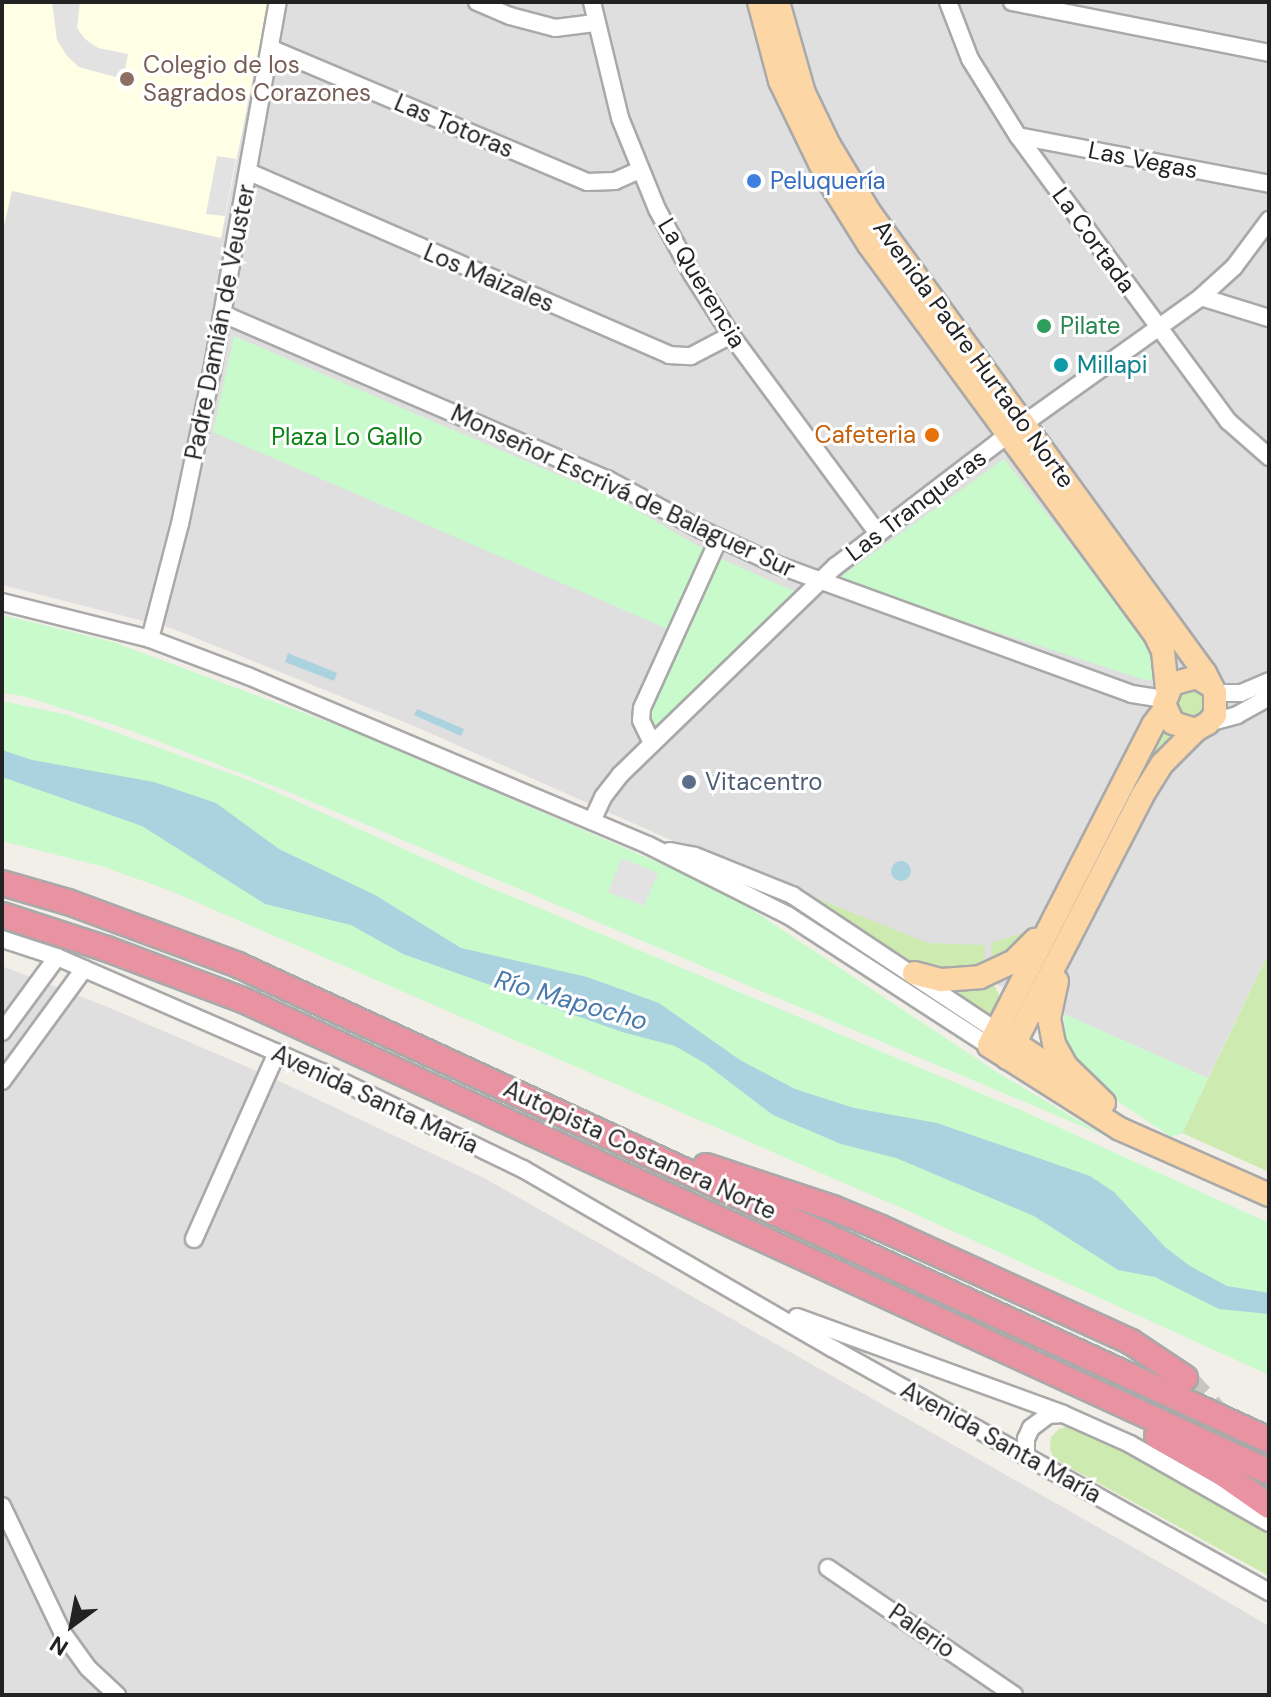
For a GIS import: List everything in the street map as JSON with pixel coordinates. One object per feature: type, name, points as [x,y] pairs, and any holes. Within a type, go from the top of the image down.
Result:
[{"type":"highway","name":"Autopista Costanera Norte","points":[[2,883],[68,902],[238,965],[1269,1440]]},
{"type":"highway","name":"Autopista Costanera Norte","points":[[2,915],[107,949],[243,1000],[1269,1472]]},
{"type":"highway","points":[[642,1151],[717,1170],[869,1223],[1131,1342],[1185,1378]]},
{"type":"highway","points":[[1100,1395],[1154,1435],[1262,1500]]},
{"type":"main road","name":"Avenida Padre Hurtado Norte","points":[[759,2],[780,81],[827,178],[869,245],[1017,428],[1188,649],[1213,689]]},
{"type":"main road","name":"Avenida Padre Hurtado Norte","points":[[778,2],[804,93],[829,145],[870,213],[1155,634],[1163,651],[1165,700]]},
{"type":"main road","points":[[1187,677],[1213,689],[1215,715],[1162,764],[1142,796],[1070,937],[1002,1044],[1058,911],[1165,700],[1187,677]]},
{"type":"main road","points":[[1165,700],[1173,723],[1202,726]]},
{"type":"main road","points":[[914,973],[954,981],[993,973],[1014,961],[1058,911]]},
{"type":"main road","points":[[1070,937],[1051,1004],[1051,1032],[1066,1066],[1104,1103]]},
{"type":"main road","points":[[1002,1044],[1104,1103],[1168,1149]]},
{"type":"main road","points":[[1002,1044],[1120,1129],[1269,1195]]},
{"type":"street","name":"Padre Damián de Veuster","points":[[150,639],[180,524],[223,314],[278,2]]},
{"type":"street","points":[[477,2],[510,16],[555,28],[595,23]]},
{"type":"street","name":"La Querencia","points":[[592,2],[620,118],[640,170],[692,274],[731,335],[877,532]]},
{"type":"street","name":"La Cortada","points":[[948,2],[970,59],[1018,136],[1238,433],[1269,457]]},
{"type":"street","points":[[1012,2],[1269,53]]},
{"type":"street","name":"Las Totoras","points":[[270,48],[587,182],[615,181],[640,170]]},
{"type":"street","name":"Las Vegas","points":[[1018,136],[1269,184]]},
{"type":"street","name":"Los Maizales","points":[[249,172],[669,355],[691,356],[731,335]]},
{"type":"street","name":"Las Tranqueras","points":[[592,821],[620,775],[821,580],[877,532],[1201,297],[1234,267],[1269,220]]},
{"type":"street","points":[[1201,297],[1269,318]]},
{"type":"street","name":"Monseñor Escrivá de Balaguer Sur","points":[[223,314],[607,479],[775,564],[1132,694],[1165,700]]},
{"type":"street","points":[[652,743],[641,720],[642,708],[719,538]]},
{"type":"street","points":[[2,602],[150,639],[262,682],[661,851],[789,916],[1002,1044]]},
{"type":"street","points":[[1213,689],[1241,693],[1269,681]]},
{"type":"street","points":[[1202,726],[1237,715],[1269,697]]},
{"type":"street","points":[[661,851],[695,856],[792,895],[914,973],[1002,1044]]},
{"type":"street","name":"Avenida Santa María","points":[[2,939],[57,957],[277,1053],[410,1112],[523,1169],[1269,1592]]},
{"type":"street","points":[[2,1032],[57,957]]},
{"type":"street","points":[[2,1081],[84,969]]},
{"type":"street","points":[[194,1239],[277,1053]]},
{"type":"street","name":"Avenida Santa María","points":[[733,1289],[835,1333],[1063,1414],[1130,1444],[1269,1523]]},
{"type":"street","points":[[1026,1456],[1024,1446],[1031,1428],[1048,1415],[1063,1414]]},
{"type":"street","points":[[2,1506],[62,1632],[88,1668],[117,1695]]},
{"type":"street","name":"Palerio","points":[[828,1568],[1014,1695]]},
{"type":"shaded area","points":[[2,2],[1269,2],[1269,952],[1208,1078],[414,726],[171,628],[2,585]]},
{"type":"shaded area","name":"Colegio de los Sagrados Corazones","points":[[2,2],[268,2],[221,238],[12,191],[2,234]]},
{"type":"shaded area","points":[[52,2],[80,2],[77,28],[85,39],[98,48],[128,54],[123,79],[79,67],[67,56],[57,40]]},
{"type":"shaded area","points":[[217,156],[236,159],[225,216],[206,214]]},
{"type":"shaded area","points":[[622,858],[658,873],[644,906],[608,892]]},
{"type":"shaded area","points":[[2,966],[266,1075],[486,1179],[1154,1559],[1269,1626],[1269,1695],[2,1695]]},
{"type":"green space","name":"Plaza Lo Gallo","points":[[234,336],[624,503],[719,558],[796,592],[659,724],[654,724],[650,714],[686,637],[213,432]]},
{"type":"green space","points":[[1004,459],[1147,642],[1155,678],[1148,681],[836,580]]},
{"type":"green space","points":[[2,615],[113,642],[366,736],[724,891],[995,1071],[1103,1135],[284,790],[121,727],[23,696],[2,693]]},
{"type":"green space","points":[[1190,685],[1205,692],[1205,713],[1195,719],[1180,715],[1174,705],[1176,694]]},
{"type":"green space","points":[[2,701],[68,715],[256,783],[484,885],[1023,1111],[1269,1223],[1269,1375],[904,1209],[171,891],[101,866],[2,841]]},
{"type":"green space","points":[[1163,727],[1175,737],[1017,1018],[1083,882]]},
{"type":"green space","points":[[783,885],[928,943],[985,945],[984,962],[987,969],[926,974]]},
{"type":"green space","points":[[1032,923],[1013,951],[992,960],[991,943],[1023,933]]},
{"type":"green space","points":[[1269,952],[1269,1172],[1182,1133]]},
{"type":"green space","points":[[992,980],[999,995],[990,1020],[944,990],[965,990]]},
{"type":"green space","points":[[1064,1014],[1208,1078],[1182,1133],[1171,1137],[1116,1100],[1078,1064],[1066,1044]]},
{"type":"green space","points":[[1072,1426],[1129,1453],[1269,1535],[1269,1576],[1054,1459],[1050,1449],[1051,1437],[1060,1428]]},
{"type":"water","points":[[288,653],[337,673],[334,681],[285,662]]},
{"type":"water","points":[[417,709],[464,729],[461,736],[414,715]]},
{"type":"water","name":"Río Mapocho","points":[[2,750],[32,760],[154,782],[216,803],[279,849],[375,895],[461,948],[587,977],[659,1003],[740,1060],[795,1089],[854,1108],[937,1123],[1090,1176],[1114,1192],[1165,1247],[1190,1266],[1227,1286],[1269,1293],[1269,1314],[1219,1309],[1155,1277],[1118,1270],[1034,1216],[896,1158],[841,1144],[773,1115],[706,1064],[675,1046],[622,1032],[403,954],[351,925],[265,904],[142,826],[2,777]]},
{"type":"water","points":[[901,861],[908,864],[911,871],[908,878],[901,881],[894,878],[891,871],[894,864]]},
{"type":"tunnel","points":[[1185,1378],[1269,1470]]},
{"type":"place","name":"Colegio de los Sagrados Corazones","points":[[127,79]]},
{"type":"place","name":"Peluquería","points":[[754,181]]},
{"type":"place","name":"Pilate","points":[[1044,326]]},
{"type":"place","name":"Millapi","points":[[1061,365]]},
{"type":"place","name":"Cafeteria","points":[[932,435]]},
{"type":"place","name":"Vitacentro","points":[[689,782]]}]
